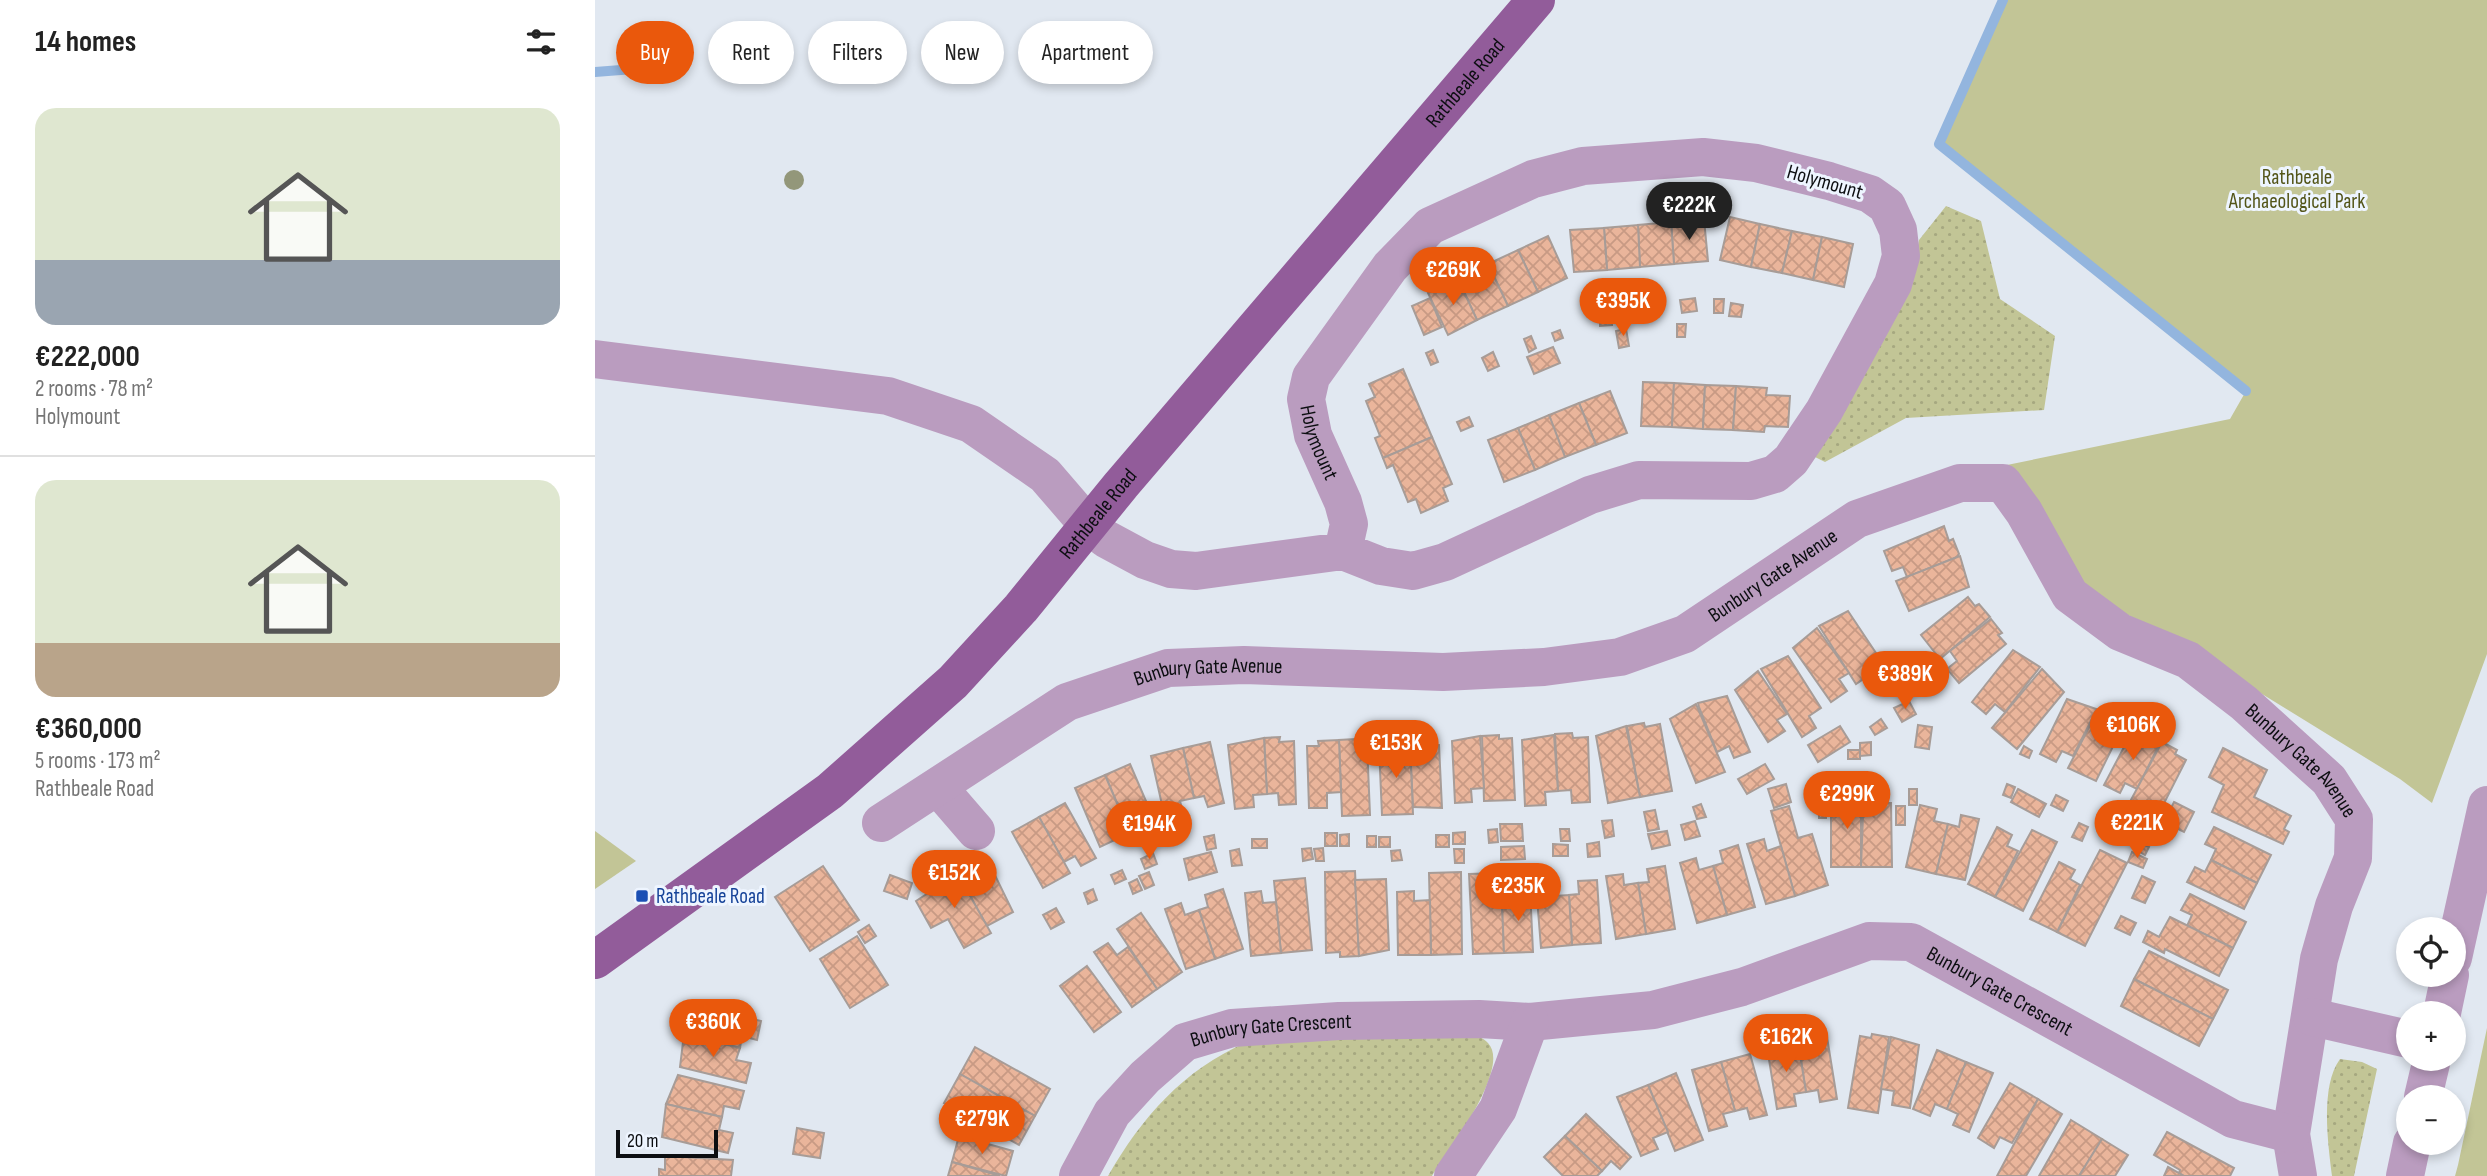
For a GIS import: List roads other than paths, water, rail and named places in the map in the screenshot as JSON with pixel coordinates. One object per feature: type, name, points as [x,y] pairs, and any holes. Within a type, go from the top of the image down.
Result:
[{"type":"main road","name":"Rathbeale Road","points":[[595,960],[830,791],[953,682],[1536,0]]},
{"type":"street","name":"Holymount","points":[[595,359],[888,396],[971,424],[1045,475],[1089,526],[1145,560],[1171,569],[1196,571],[1343,551],[1381,566],[1413,571],[1445,562],[1590,495],[1639,480],[1751,481],[1775,474],[1791,460],[1824,411],[1893,284],[1901,256],[1898,230],[1887,206],[1870,194],[1829,181],[1756,163],[1703,157],[1583,166],[1533,179],[1430,226],[1390,267],[1311,377],[1306,399],[1313,435],[1343,502],[1349,524],[1343,551]]},
{"type":"street","name":"Bunbury Gate Avenue","points":[[881,823],[1067,702],[1168,668],[1244,665],[1443,672],[1543,667],[1620,657],[1685,634],[1857,519],[1960,483],[2003,483],[2024,512],[2070,595],[2120,632],[2188,660],[2244,703],[2329,780],[2354,819],[2353,858],[2334,906],[2319,958],[2312,1017],[2291,1134],[2298,1176]]},
{"type":"street","points":[[938,787],[976,831]]},
{"type":"street","points":[[2462,917],[2487,805]]},
{"type":"street","name":"Bunbury Gate Crescent","points":[[1078,1176],[1112,1113],[1185,1042],[1232,1028],[1339,1021],[1479,1019],[1530,1022],[1653,1010],[1742,987],[1869,942],[1911,942],[2233,1119],[2291,1134]]},
{"type":"street","points":[[2312,1017],[2396,1036]]},
{"type":"street","points":[[1453,1176],[1498,1109],[1530,1022]]},
{"type":"street","points":[[2405,1176],[2409,1155]]},
{"type":"waterway","points":[[2003,0],[1939,144],[2246,391]]},
{"type":"waterway","points":[[595,72],[616,70]]},
{"type":"place","name":"Rathbeale Road","points":[[642,896]]},
{"type":"park label","name":"Rathbeale Archaeological Park","points":[[2297,189]]}]
